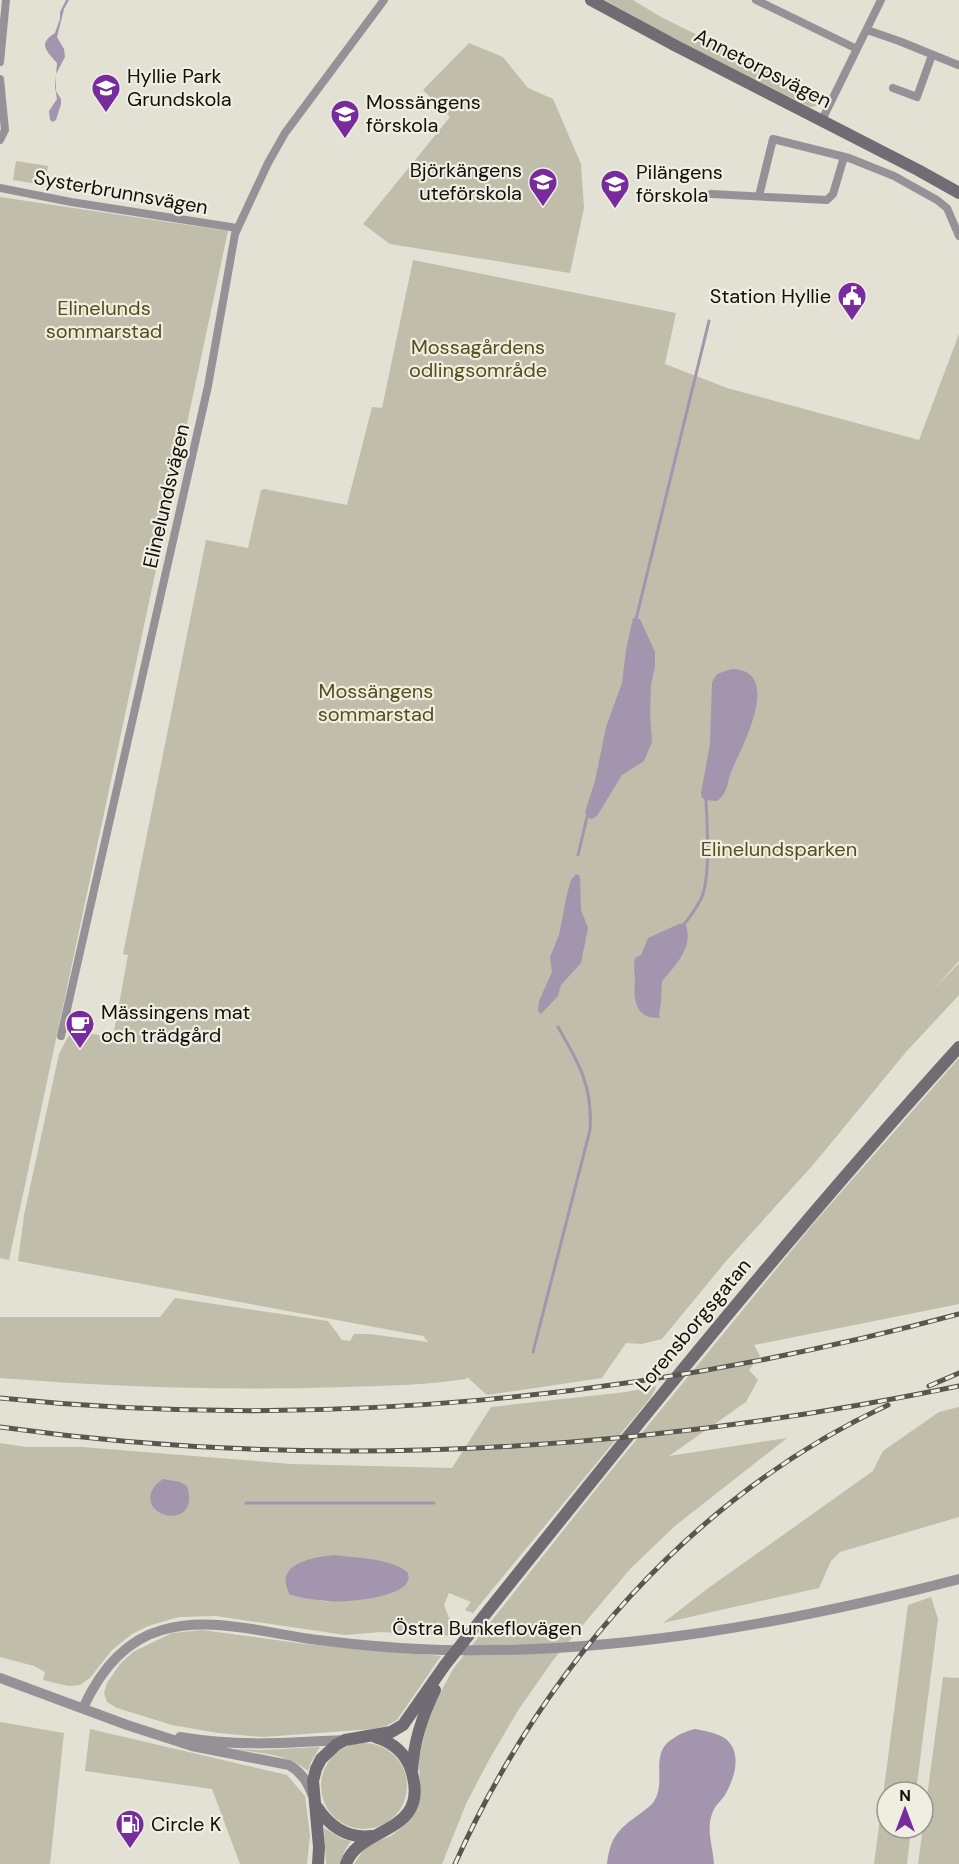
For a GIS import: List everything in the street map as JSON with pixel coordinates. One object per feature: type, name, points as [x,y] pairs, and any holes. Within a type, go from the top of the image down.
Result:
[{"type":"main road","name":"Annetorpsvägen","points":[[591,0],[959,193]]},
{"type":"main road","name":"Annetorpsvägen","points":[[918,170],[959,187]]},
{"type":"main road","name":"Lorensborgsgatan","points":[[318,1864],[313,1781],[316,1769],[327,1751],[345,1740],[391,1732],[403,1725],[467,1637],[699,1349],[878,1137],[959,1047]]},
{"type":"main road","name":"Lorensborgsgatan","points":[[346,1864],[353,1850],[361,1843],[393,1827],[407,1813],[414,1793],[412,1772],[416,1740],[426,1708],[467,1637]]},
{"type":"main road","name":"Lorensborgsgatan","points":[[366,1736],[392,1743],[404,1756],[412,1772]]},
{"type":"main road","points":[[315,1800],[330,1824],[341,1832],[363,1837],[376,1836]]},
{"type":"street","points":[[0,62],[6,0]]},
{"type":"street","name":"Elinelundsvägen","points":[[61,1036],[208,386],[218,321],[237,228],[285,134],[384,0]]},
{"type":"street","points":[[756,0],[857,49]]},
{"type":"street","points":[[822,120],[881,0]]},
{"type":"street","points":[[867,30],[958,65]]},
{"type":"street","points":[[892,88],[917,97],[932,55]]},
{"type":"street","points":[[0,79],[5,130],[0,140]]},
{"type":"street","points":[[759,196],[773,139],[844,157],[894,176],[937,200],[946,208],[959,236]]},
{"type":"street","points":[[711,194],[827,200],[833,194],[844,157]]},
{"type":"street","name":"Systerbrunnsvägen","points":[[0,188],[70,202],[237,228]]},
{"type":"street","name":"Östra Bunkeflovägen","points":[[83,1708],[103,1671],[120,1654],[141,1638],[181,1626],[232,1627],[320,1640],[392,1647],[515,1650],[591,1646],[659,1640],[758,1625],[838,1609],[959,1579]]},
{"type":"street","points":[[0,1678],[127,1725],[192,1746],[289,1765],[305,1778],[315,1800]]},
{"type":"street","points":[[127,1725],[183,1737],[229,1743],[271,1744],[345,1740]]},
{"type":"green space","points":[[605,0],[633,0],[661,17],[798,85],[824,101],[818,106],[810,107],[676,40]]},
{"type":"green space","points":[[469,43],[503,57],[528,88],[553,99],[581,164],[584,208],[570,273],[390,244],[363,224],[450,117],[423,90]]},
{"type":"green space","points":[[16,161],[48,166],[45,185],[13,180]]},
{"type":"green space","name":"Elinelunds sommarstad","points":[[0,197],[228,231],[9,1260],[0,1258]]},
{"type":"green space","points":[[413,260],[676,313],[665,364],[727,388],[919,440],[959,334],[959,961],[932,991],[959,963],[959,995],[906,1052],[813,1165],[727,1260],[662,1339],[642,1344],[626,1343],[602,1378],[487,1395],[467,1377],[451,1381],[404,1385],[257,1389],[128,1386],[0,1378],[0,1317],[160,1317],[175,1298],[328,1321],[342,1340],[350,1341],[354,1334],[370,1334],[428,1342],[423,1336],[18,1261],[24,1215],[59,1054],[71,1031],[113,1037],[128,955],[123,954],[206,540],[248,548],[261,490],[264,489],[347,505],[372,407],[382,408]]},
{"type":"green space","points":[[959,1058],[959,1304],[754,1345],[760,1356],[749,1370],[758,1380],[746,1402],[669,1456],[787,1438],[675,1526],[631,1568],[554,1659],[519,1709],[490,1758],[466,1804],[442,1864],[354,1864],[367,1845],[391,1836],[412,1817],[420,1792],[419,1759],[429,1714],[453,1669],[605,1478],[814,1223]]},
{"type":"green space","points":[[657,1386],[651,1397],[473,1613],[465,1610],[471,1602],[449,1593],[444,1605],[449,1618],[457,1620],[462,1625],[461,1632],[455,1636],[381,1632],[345,1635],[216,1616],[179,1617],[148,1626],[132,1634],[112,1650],[90,1678],[80,1685],[68,1686],[43,1680],[45,1672],[34,1666],[0,1657],[0,1443],[26,1447],[82,1447],[292,1464],[452,1468],[491,1407],[626,1392]],"holes":[[[293,1567],[328,1602],[291,1595],[287,1578]]]},
{"type":"green space","points":[[959,1407],[959,1517],[840,1552],[831,1561],[819,1588],[663,1623],[873,1471],[883,1451],[939,1412]]},
{"type":"green space","points":[[931,1597],[938,1619],[918,1780],[885,1780],[908,1605]]},
{"type":"green space","points":[[202,1630],[305,1644],[441,1656],[397,1720],[373,1729],[263,1737],[218,1733],[172,1725],[117,1708],[107,1702],[104,1693],[107,1683],[120,1664],[133,1652],[172,1633]]},
{"type":"green space","points":[[943,1677],[959,1678],[959,1864],[918,1864],[921,1840],[935,1840],[935,1780],[929,1780]]},
{"type":"green space","points":[[0,1722],[64,1733],[50,1864],[0,1864]]},
{"type":"green space","points":[[90,1729],[287,1775],[305,1796],[310,1836],[307,1864],[240,1864],[212,1789],[85,1771]]},
{"type":"green space","points":[[364,1743],[388,1750],[400,1762],[407,1786],[400,1810],[388,1822],[364,1829],[340,1822],[328,1810],[321,1786],[328,1762],[340,1750]]},
{"type":"green space","points":[[320,1747],[308,1771],[282,1757],[234,1749],[260,1750]]},
{"type":"green space","points":[[324,1828],[342,1839],[351,1841],[340,1864],[326,1864]]},
{"type":"green space","points":[[877,1840],[910,1840],[907,1864],[874,1864]]},
{"type":"shaded area","points":[[66,0],[69,0],[64,9],[57,37],[64,49],[65,57],[56,74],[57,63],[47,51],[45,44],[55,33],[60,12]]},
{"type":"shaded area","points":[[56,75],[56,91],[61,104],[56,120],[53,122],[50,120],[49,111],[57,99],[55,87]]},
{"type":"shaded area","points":[[633,618],[640,619],[655,652],[650,715],[652,742],[644,761],[622,775],[597,816],[592,819],[587,817],[585,812],[595,781],[606,727],[622,683]]},
{"type":"shaded area","points":[[731,669],[747,672],[755,682],[757,696],[755,712],[725,791],[717,801],[706,800],[702,798],[701,793],[710,744],[712,682],[717,674]]},
{"type":"shaded area","points":[[576,874],[580,876],[581,910],[588,928],[581,963],[561,985],[558,996],[541,1014],[538,1011],[539,1001],[552,972],[550,957],[559,935],[571,880]]},
{"type":"shaded area","points":[[685,923],[686,948],[662,981],[660,1017],[645,1015],[636,1001],[635,958],[641,955],[648,938]]},
{"type":"shaded area","points":[[163,1479],[180,1482],[187,1486],[189,1500],[186,1509],[180,1514],[171,1516],[163,1514],[155,1509],[151,1502],[152,1491]]},
{"type":"shaded area","points":[[335,1555],[395,1565],[407,1572],[408,1580],[396,1591],[359,1600],[327,1601],[290,1595],[286,1576],[291,1569],[307,1560]]},
{"type":"shaded area","points":[[695,1729],[726,1739],[736,1759],[731,1782],[725,1795],[714,1808],[710,1820],[714,1864],[607,1864],[610,1848],[616,1836],[624,1826],[652,1804],[657,1796],[660,1760],[666,1744],[679,1735]]},
{"type":"waterway","points":[[636,619],[709,321]]},
{"type":"waterway","points":[[685,923],[701,899],[704,890],[708,851],[706,800]]},
{"type":"waterway","points":[[578,855],[587,817]]},
{"type":"waterway","points":[[533,1352],[590,1130],[587,1088],[578,1064],[558,1027]]},
{"type":"waterway","points":[[246,1503],[434,1503]]},
{"type":"railway","points":[[0,1398],[121,1407],[242,1411],[363,1408],[483,1400],[603,1386],[723,1367],[841,1343],[959,1314]]},
{"type":"railway","points":[[929,1386],[959,1373]]},
{"type":"railway","points":[[0,1427],[120,1441],[241,1449],[361,1451],[481,1448],[602,1439],[721,1426],[840,1408],[959,1386]]},
{"type":"railway","points":[[455,1864],[491,1792],[532,1723],[579,1658],[631,1596],[688,1539],[750,1488],[817,1443],[888,1405]]},
{"type":"place","name":"Hyllie Park Grundskola","points":[[106,114]]},
{"type":"place","name":"Mossängens förskola","points":[[345,140]]},
{"type":"place","name":"Björkängens uteförskola","points":[[543,208]]},
{"type":"place","name":"Pilängens förskola","points":[[615,210]]},
{"type":"place","name":"Station Hyllie","points":[[852,322]]},
{"type":"place","name":"Mässingens mat och trädgård","points":[[80,1050]]},
{"type":"place","name":"Circle K","points":[[130,1850]]},
{"type":"park label","name":"Mossagårdens odlingsområde","points":[[478,358]]},
{"type":"park label","name":"Mossängens sommarstad","points":[[376,702]]},
{"type":"park label","name":"Elinelundsparken","points":[[779,849]]}]
